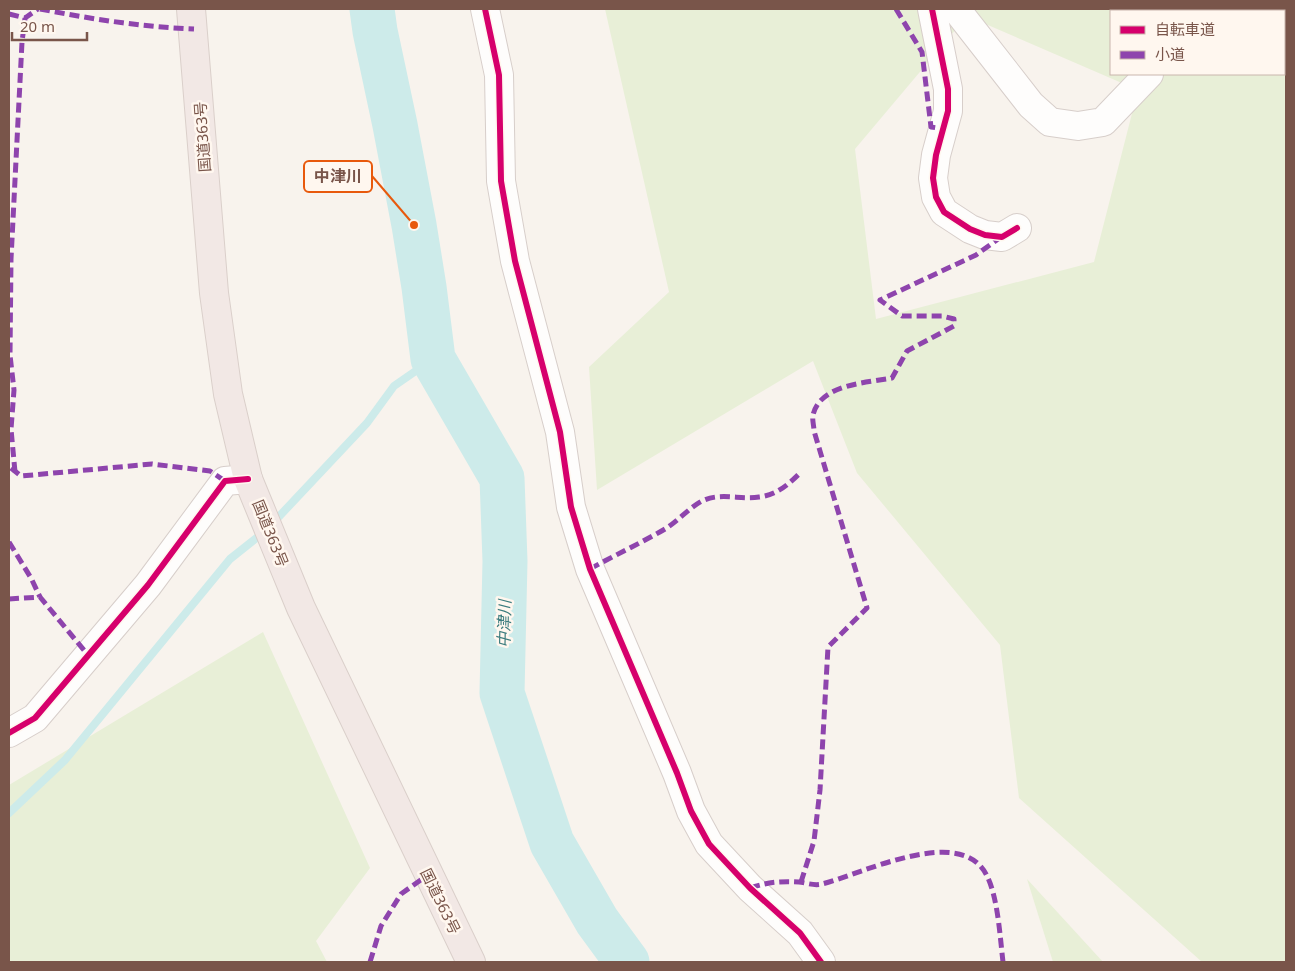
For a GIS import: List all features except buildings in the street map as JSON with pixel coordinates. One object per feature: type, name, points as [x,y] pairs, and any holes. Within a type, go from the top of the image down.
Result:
[{"type":"highway","name":"国道363号","points":[[191,9],[214,293],[228,394],[250,483],[301,608],[471,962]]},
{"type":"street","points":[[485,9],[499,75],[501,181],[515,261],[560,432],[570,507],[590,569],[677,773],[691,811],[709,844],[750,888],[800,933],[821,962]]},
{"type":"street","points":[[932,9],[948,89],[948,112],[936,155],[933,178],[936,197],[944,212],[970,229],[985,235],[1002,237],[1017,228]]},
{"type":"street","points":[[956,9],[1031,105],[1050,122],[1078,126],[1103,122],[1148,75]]},
{"type":"street","points":[[9,733],[35,718],[148,585],[225,481],[250,483]]},
{"type":"green space","points":[[605,9],[1286,9],[1286,962],[1202,962],[1019,798],[1000,645],[857,473],[813,361],[597,490],[589,367],[669,292]],"holes":[[[967,16],[1138,90],[1094,262],[876,319],[855,149]]]},
{"type":"green space","points":[[263,632],[370,868],[316,941],[327,962],[9,962],[9,785]]},
{"type":"green space","points":[[1027,879],[1103,962],[1053,962]]},
{"type":"waterway","name":"中津川","points":[[372,9],[414,225],[433,359],[502,478],[505,561],[502,693],[552,843],[597,921],[627,962]]},
{"type":"waterway","points":[[272,524],[367,423],[394,386],[433,359]]},
{"type":"waterway","points":[[9,813],[65,760],[230,559],[264,532]]},
{"type":"marked path","points":[[9,14],[25,18],[38,9]]},
{"type":"marked path","points":[[40,9],[117,22],[194,29]]},
{"type":"marked path","points":[[896,9],[922,52],[931,127],[944,129]]},
{"type":"marked path","points":[[15,472],[11,429],[14,390],[10,355],[11,259],[22,42],[25,18]]},
{"type":"marked path","points":[[801,882],[814,841],[820,790],[828,647],[867,608],[814,431],[813,415],[817,405],[834,391],[857,384],[892,378],[907,351],[954,326],[954,319],[942,316],[902,316],[880,300],[976,255],[1001,237]]},
{"type":"marked path","points":[[11,468],[21,476],[152,464],[210,471],[225,481]]},
{"type":"marked path","points":[[590,569],[665,529],[702,501],[716,497],[752,498],[765,496],[782,488],[801,472]]},
{"type":"marked path","points":[[9,542],[40,597]]},
{"type":"marked path","points":[[9,599],[40,597],[88,655]]},
{"type":"marked path","points":[[750,888],[780,882],[819,885],[910,856],[956,853],[974,861],[987,876],[991,885],[1000,930],[1003,962]]},
{"type":"marked path","points":[[370,962],[381,926],[401,894],[429,874]]},
{"type":"cycle path","points":[[485,9],[499,75],[501,181],[515,261],[560,432],[571,507],[590,569],[677,773],[691,811],[709,844],[750,888],[800,933],[821,962]]},
{"type":"cycle path","points":[[932,9],[948,89],[948,111],[936,155],[933,178],[936,197],[944,212],[970,229],[985,235],[1002,237],[1017,228]]},
{"type":"cycle path","points":[[9,733],[35,718],[148,585],[225,481],[248,479]]},
{"type":"place","name":"中津川","points":[[414,225]]}]
